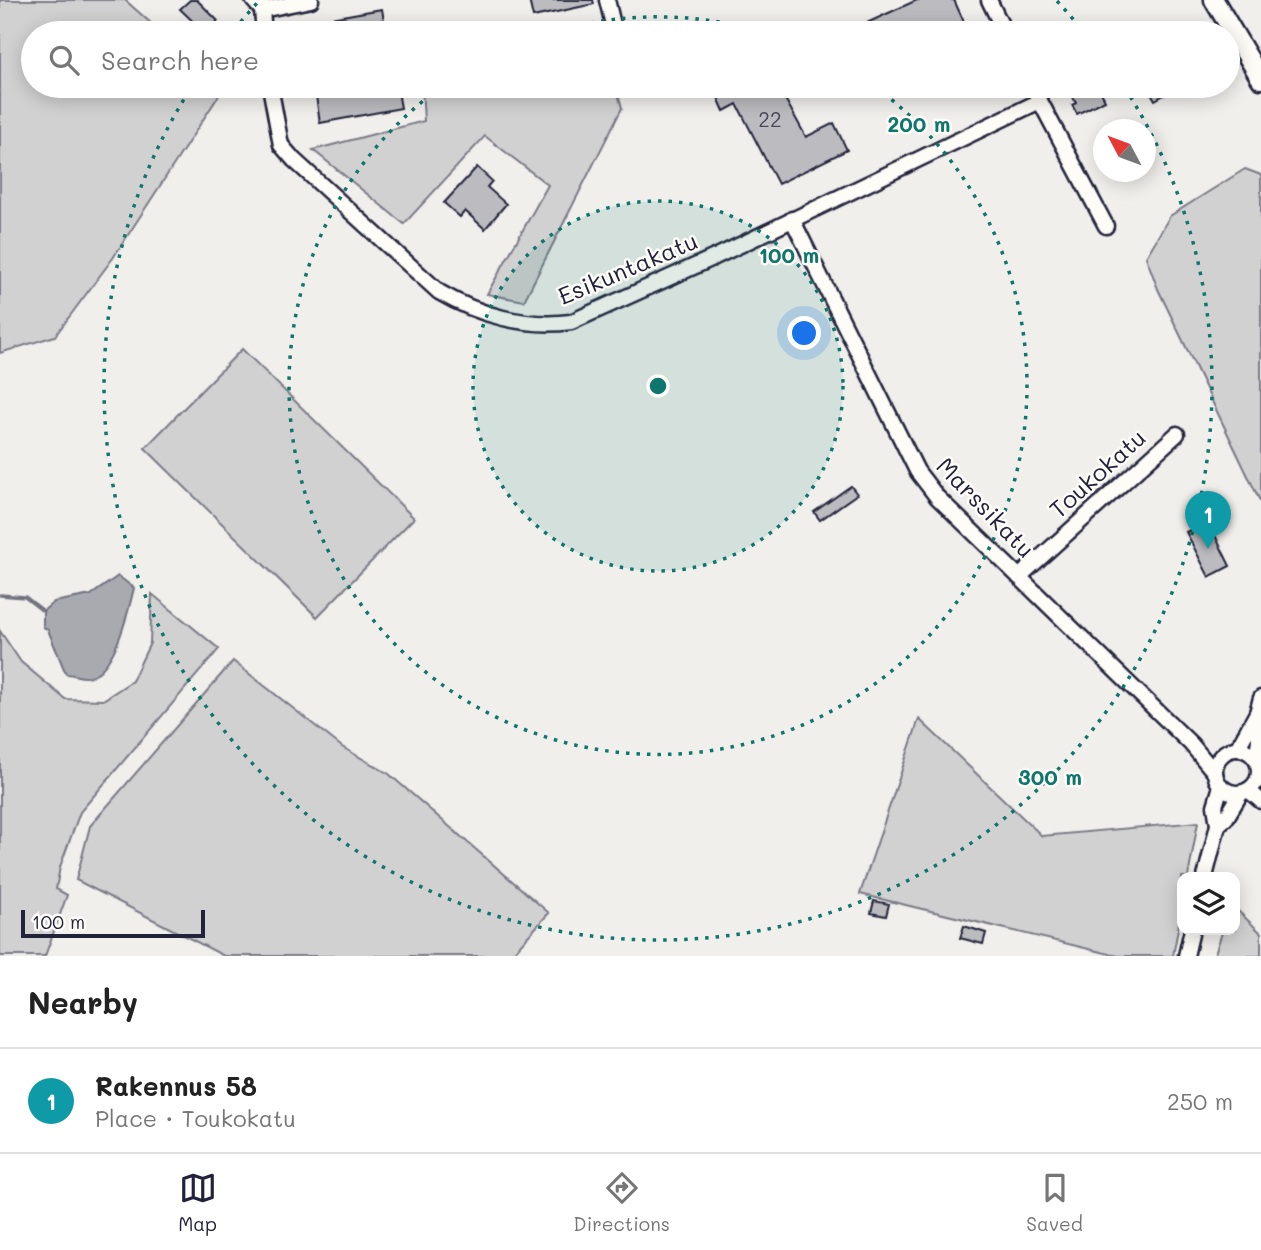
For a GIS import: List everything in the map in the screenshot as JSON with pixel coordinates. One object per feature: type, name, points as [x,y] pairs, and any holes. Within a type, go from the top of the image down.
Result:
[{"type":"main road","points":[[1214,0],[1226,21]]},
{"type":"main road","points":[[1240,44],[1261,79]]},
{"type":"street","points":[[257,5],[311,0]]},
{"type":"street","points":[[607,0],[612,21]]},
{"type":"street","points":[[989,0],[999,21]]},
{"type":"street","name":"Esikuntakatu","points":[[272,98],[281,145],[294,160],[439,292],[460,304],[526,324],[553,325],[571,322],[1040,101]]},
{"type":"street","points":[[1038,98],[1106,226]]},
{"type":"street","name":"Marssikatu","points":[[792,219],[917,471],[937,497],[1191,744],[1218,780]]},
{"type":"street","name":"Toukokatu","points":[[1019,577],[1177,434]]},
{"type":"street","points":[[1219,825],[1244,792],[1254,786],[1259,769],[1257,713],[1261,698]]},
{"type":"street","points":[[1206,872],[1219,825],[1215,806],[1218,780],[1216,766],[1257,713]]},
{"type":"street","points":[[1191,744],[1251,754],[1259,769]]},
{"type":"street","points":[[1218,780],[1227,790],[1244,792],[1261,801]]},
{"type":"street","points":[[1186,956],[1191,935]]},
{"type":"shaded area","points":[[0,0],[125,0],[149,21],[21,21],[21,98],[217,98],[113,258],[55,336],[0,353]]},
{"type":"shaded area","points":[[423,98],[619,98],[622,108],[524,301],[487,294],[548,185],[485,136],[404,224],[313,150],[424,121]]},
{"type":"shaded area","points":[[1245,169],[1261,175],[1261,503],[1158,289],[1146,257],[1170,216]]},
{"type":"shaded area","points":[[242,349],[414,518],[317,617],[145,448]]},
{"type":"shaded area","points":[[118,576],[134,588],[113,653],[97,673],[88,677],[66,674],[48,630],[43,627],[43,611],[54,602],[91,595]]},
{"type":"shaded area","points":[[152,594],[219,649],[80,812],[60,867],[56,889],[67,895],[45,956],[0,956],[0,631],[21,662],[65,699],[103,700],[132,681],[150,643]]},
{"type":"shaded area","points":[[233,661],[342,747],[389,774],[549,913],[510,956],[224,956],[76,880],[90,826]]},
{"type":"shaded area","points":[[919,719],[1042,836],[1198,822],[1189,872],[1177,872],[1177,934],[1173,956],[1118,956],[860,894]]},
{"type":"shaded area","points":[[1240,913],[1261,933],[1261,956],[1214,956],[1221,935],[1240,935]]},
{"type":"building","points":[[190,0],[197,0],[218,21],[192,21],[180,9]]},
{"type":"building","points":[[529,0],[593,0],[594,4],[533,17]]},
{"type":"building","points":[[917,0],[954,0],[964,21],[871,21]]},
{"type":"building","points":[[382,9],[384,21],[313,21]]},
{"type":"building","points":[[316,98],[399,98],[401,108],[320,123]]},
{"type":"building","points":[[718,98],[785,98],[806,137],[834,123],[847,150],[778,184],[737,104],[724,111]]},
{"type":"building","points":[[1073,98],[1105,100],[1077,114],[1072,105],[1076,103]]},
{"type":"building","points":[[477,167],[492,181],[487,187],[506,204],[485,229],[465,211],[460,217],[444,203]]},
{"type":"building","points":[[851,486],[857,494],[820,520],[814,512]]},
{"type":"building","points":[[1208,521],[1230,566],[1209,577],[1186,532]]},
{"type":"building","points":[[874,901],[889,904],[886,916],[871,913]]},
{"type":"building","points":[[964,926],[986,933],[983,944],[960,938]]},
{"type":"waterway","points":[[0,595],[25,597],[43,611]]},
{"type":"place","name":"Rakennus 58","points":[[1208,549]]}]
